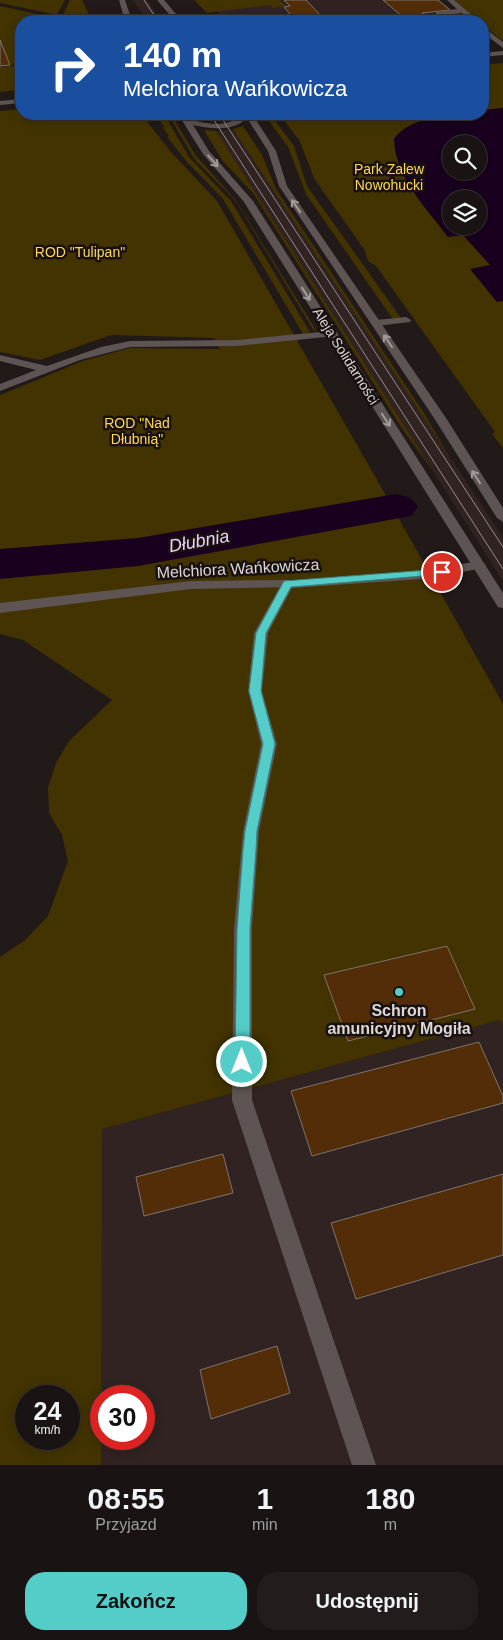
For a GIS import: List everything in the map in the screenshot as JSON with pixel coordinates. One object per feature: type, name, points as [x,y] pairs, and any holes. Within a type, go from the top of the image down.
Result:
[{"type":"street","points":[[122,0],[127,15]]},
{"type":"street","points":[[160,0],[174,15]]},
{"type":"street","points":[[450,0],[468,15]]},
{"type":"street","points":[[440,15],[438,13],[463,11]]},
{"type":"street","points":[[489,34],[503,46]]},
{"type":"street","points":[[489,54],[503,53]]},
{"type":"street","points":[[0,103],[15,102]]},
{"type":"street","name":"Aleja Solidarności","points":[[186,120],[206,152],[248,201],[503,604]]},
{"type":"street","points":[[192,120],[204,125],[222,125],[239,120]]},
{"type":"street","points":[[251,120],[272,151],[283,186],[376,323],[503,518]]},
{"type":"street","points":[[376,323],[406,320]]},
{"type":"street","points":[[0,388],[105,349],[130,344],[236,343],[331,334]]},
{"type":"street","points":[[0,358],[47,369]]},
{"type":"street","name":"Melchiora Wańkowicza","points":[[0,608],[191,585],[288,584],[422,575],[479,565]]},
{"type":"street","points":[[288,584],[261,633],[255,691],[269,744],[251,831],[243,928],[242,1100],[364,1465]]},
{"type":"shaded area","points":[[133,0],[147,0],[158,15],[143,15]]},
{"type":"shaded area","points":[[230,0],[440,0],[457,15],[220,15],[214,9]]},
{"type":"shaded area","points":[[503,108],[503,301],[497,302],[470,269],[490,265],[463,235],[487,235],[487,190],[442,190],[442,229],[422,204],[406,179],[396,153],[394,139],[401,131],[411,125],[426,120],[489,120],[489,109]]},
{"type":"shaded area","points":[[233,129],[503,537],[503,581],[216,131]]},
{"type":"shaded area","points":[[446,235],[463,235],[448,237]]},
{"type":"shaded area","points":[[500,1020],[503,1025],[503,1465],[101,1465],[101,1450],[155,1450],[155,1385],[101,1385],[101,1129]]},
{"type":"green space","points":[[0,0],[65,0],[57,15],[0,3]]},
{"type":"green space","points":[[70,0],[82,0],[89,15],[63,15]]},
{"type":"green space","points":[[194,0],[280,0],[286,6],[273,8],[270,5],[207,13]]},
{"type":"green space","points":[[454,0],[503,0],[503,41],[489,30],[489,15],[471,15]]},
{"type":"green space","points":[[0,6],[41,15],[15,15],[15,65],[10,65],[0,40]]},
{"type":"green space","name":"Park Zalew Nowohucki","points":[[503,63],[503,448],[492,434],[495,432],[376,266],[368,261],[364,249],[315,180],[299,140],[284,120],[489,120],[489,64]]},
{"type":"green space","points":[[15,66],[15,90],[0,92],[0,67]]},
{"type":"green space","points":[[15,110],[15,120],[146,120],[171,152],[217,201],[503,704],[503,1025],[500,1020],[102,1129],[101,1385],[90,1385],[90,1450],[101,1450],[101,1465],[0,1465],[0,957],[25,940],[48,916],[68,861],[62,835],[49,813],[48,788],[56,763],[69,741],[112,700],[23,640],[0,634],[0,395],[83,361],[130,348],[220,349],[214,338],[111,335],[40,360],[0,352],[0,111]]},
{"type":"green space","points":[[159,120],[167,120],[189,157],[231,201],[310,332],[303,334],[223,199],[187,162],[167,137],[169,136],[163,128],[164,126]]},
{"type":"green space","points":[[172,120],[175,120],[196,156],[235,199],[316,330],[314,331],[235,200],[195,160]]},
{"type":"green space","points":[[268,120],[274,120],[294,146],[307,186],[401,318],[392,318],[306,194],[288,147]]},
{"type":"green space","points":[[243,126],[262,155],[276,189],[424,413],[449,456],[233,129]]},
{"type":"green space","points":[[204,130],[216,131],[435,474],[403,430],[253,193],[222,160]]},
{"type":"building","points":[[284,0],[306,0],[320,15],[291,15],[284,7],[290,6]]},
{"type":"building","points":[[383,0],[438,0],[450,10],[422,13],[424,15],[400,15]]},
{"type":"building","points":[[0,40],[10,65],[0,66]]},
{"type":"building","name":"Schron amunicyjny Mogiła","points":[[447,946],[475,1009],[348,1041],[324,975]]},
{"type":"building","points":[[479,1042],[503,1096],[503,1103],[312,1156],[291,1091]]},
{"type":"building","points":[[223,1154],[233,1193],[144,1216],[136,1177]]},
{"type":"building","points":[[503,1174],[503,1255],[356,1299],[331,1223]]},
{"type":"building","points":[[277,1346],[290,1393],[211,1419],[200,1370]]},
{"type":"waterway","name":"Dłubnia","points":[[0,564],[138,552],[396,507]]},
{"type":"tram line","points":[[144,0],[154,15]]},
{"type":"tram line","points":[[214,120],[503,569]]},
{"type":"tram line","points":[[223,120],[503,547]]},
{"type":"place","name":"Schron amunicyjny Mogiła","points":[[399,992]]},
{"type":"route","points":[[242,1062],[243,928],[251,831],[269,744],[255,691],[261,633],[288,584],[442,572]]},
{"type":"park label","name":"ROD \"Tulipan\"","points":[[80,252]]},
{"type":"park label","name":"ROD \"Nad Dłubnią\"","points":[[137,432]]}]
